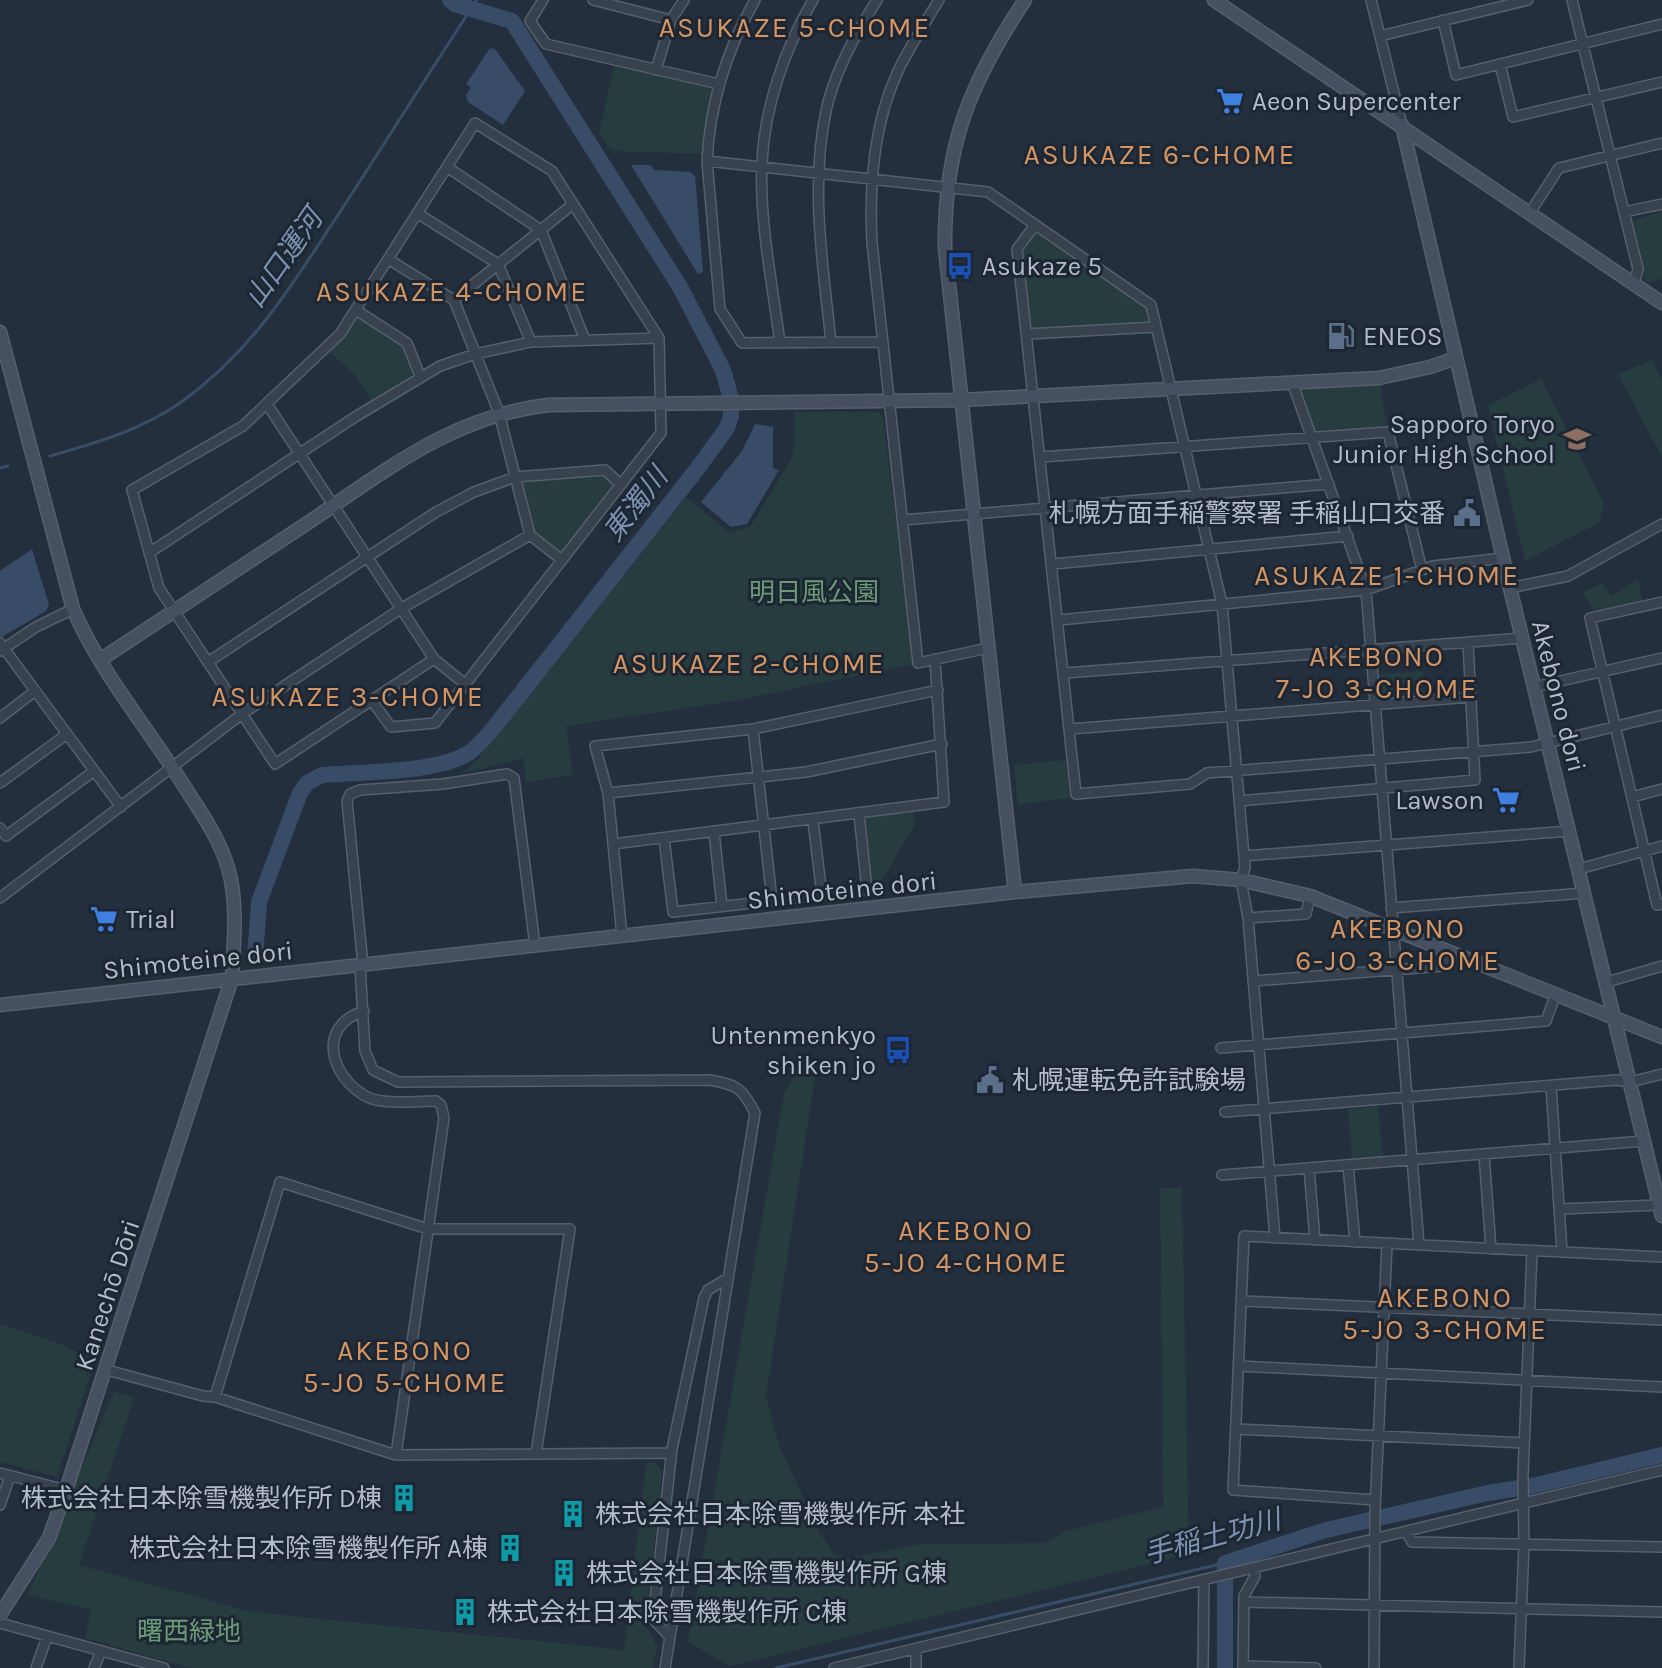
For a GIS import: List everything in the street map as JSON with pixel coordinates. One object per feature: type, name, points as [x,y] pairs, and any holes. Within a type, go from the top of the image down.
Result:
[{"type":"street","points":[[543,0],[530,21],[546,44],[719,84]]},
{"type":"street","points":[[593,0],[616,3],[671,20]]},
{"type":"street","points":[[656,70],[671,20],[684,0]]},
{"type":"street","points":[[755,0],[736,33],[712,114],[707,161],[720,309],[742,343],[883,342]]},
{"type":"street","points":[[780,343],[761,167],[763,142],[778,77],[813,0]]},
{"type":"street","points":[[831,342],[817,173],[826,109],[835,80],[877,0]]},
{"type":"street","points":[[939,0],[898,71],[879,134],[870,205],[872,243],[918,663],[988,648]]},
{"type":"street","points":[[1015,892],[945,248],[947,188],[961,122],[972,90],[988,59],[1025,0]]},
{"type":"street","points":[[1214,0],[1662,303]]},
{"type":"street","points":[[1371,0],[1402,125]]},
{"type":"street","points":[[1380,36],[1528,0]]},
{"type":"street","points":[[1572,0],[1638,269],[1634,284]]},
{"type":"street","points":[[1443,20],[1456,75],[1662,24]]},
{"type":"street","points":[[1500,64],[1513,117],[1662,82]]},
{"type":"street","points":[[372,701],[391,727],[435,723],[661,433],[659,338],[552,171],[475,123],[340,334],[243,426],[132,490],[159,588],[275,764],[434,659]]},
{"type":"street","name":"Akebono dori","points":[[1402,125],[1644,1141],[1656,1168],[1661,1211]]},
{"type":"street","points":[[1529,214],[1559,168],[1662,143]]},
{"type":"street","points":[[707,161],[988,192],[1151,305],[1222,604],[1244,856],[1241,880],[1248,918],[1275,1238]]},
{"type":"street","points":[[447,167],[541,230],[585,340]]},
{"type":"street","points":[[454,300],[573,204]]},
{"type":"street","points":[[1624,212],[1662,204]]},
{"type":"street","points":[[417,213],[498,264],[531,342]]},
{"type":"street","points":[[1035,225],[1017,249],[1076,794],[1190,784],[1207,773],[1531,747],[1662,715]]},
{"type":"street","points":[[388,259],[454,300],[499,413],[530,535],[562,560]]},
{"type":"street","points":[[356,310],[407,343],[420,376]]},
{"type":"street","points":[[1027,334],[1156,327]]},
{"type":"street","name":"Kanechō Dōri","points":[[0,332],[73,609],[100,660],[206,821],[229,869],[235,925],[232,978],[107,1370],[49,1538],[0,1615]]},
{"type":"street","points":[[149,553],[298,453],[440,366],[475,354],[531,342],[659,338]]},
{"type":"street","points":[[100,660],[439,438],[499,413],[549,405],[961,400],[1379,378],[1456,358]]},
{"type":"street","points":[[1292,382],[1366,590],[1419,1245]]},
{"type":"street","points":[[267,404],[434,659],[465,684]]},
{"type":"street","points":[[1041,457],[1388,432],[1422,570]]},
{"type":"street","points":[[208,662],[474,492],[515,477],[605,470],[621,485]]},
{"type":"street","points":[[903,520],[1329,484]]},
{"type":"street","points":[[1510,588],[1568,576],[1662,524]]},
{"type":"street","points":[[0,898],[242,714],[402,608],[530,535]]},
{"type":"street","points":[[1053,564],[1348,536]]},
{"type":"street","points":[[1059,620],[1366,590],[1433,566],[1503,558]]},
{"type":"street","points":[[1662,602],[1590,618],[1657,905],[1662,904]]},
{"type":"street","points":[[73,609],[1,648],[121,807]]},
{"type":"street","points":[[1065,673],[1523,638]]},
{"type":"street","points":[[1239,801],[1475,780],[1468,642]]},
{"type":"street","points":[[1534,687],[1662,658]]},
{"type":"street","points":[[613,844],[944,802],[935,659]]},
{"type":"street","points":[[622,936],[608,793],[595,746],[753,729],[938,690]]},
{"type":"street","points":[[0,718],[35,691]]},
{"type":"street","points":[[1070,729],[1471,697]]},
{"type":"street","points":[[753,729],[772,900]]},
{"type":"street","points":[[0,783],[67,734]]},
{"type":"street","points":[[608,793],[806,772],[942,744]]},
{"type":"street","points":[[0,828],[6,836],[94,771]]},
{"type":"street","points":[[535,946],[514,778],[507,774],[443,784],[360,790],[350,794],[347,801],[362,966],[365,1051],[373,1070],[398,1082],[710,1080],[741,1090],[755,1113],[665,1668]]},
{"type":"street","points":[[1632,797],[1662,789]]},
{"type":"street","points":[[664,838],[673,912],[867,890],[859,814]]},
{"type":"street","points":[[813,821],[822,895]]},
{"type":"street","points":[[1244,856],[1570,831]]},
{"type":"street","points":[[714,832],[722,906]]},
{"type":"street","points":[[1579,869],[1662,846]]},
{"type":"street","name":"Shimoteine dori","points":[[0,1005],[1015,892],[1193,876],[1241,880],[1310,896],[1662,1037]]},
{"type":"street","points":[[1391,908],[1585,893]]},
{"type":"street","points":[[1248,918],[1306,914],[1310,896]]},
{"type":"street","points":[[1253,981],[1443,966],[1446,950]]},
{"type":"street","points":[[1607,982],[1662,966]]},
{"type":"street","points":[[1221,1048],[1546,1021],[1555,996]]},
{"type":"street","points":[[364,1011],[346,1019],[337,1033],[333,1053],[339,1072],[369,1098],[436,1101],[443,1112],[396,1455]]},
{"type":"street","points":[[1225,1112],[1630,1082],[1662,1074]]},
{"type":"street","points":[[1551,1086],[1562,1252]]},
{"type":"street","points":[[1222,1175],[1644,1141]]},
{"type":"street","points":[[1484,1154],[1491,1249]]},
{"type":"street","points":[[1348,1165],[1355,1242]]},
{"type":"street","points":[[1309,1168],[1315,1240]]},
{"type":"street","points":[[215,1397],[280,1182],[428,1229],[570,1229],[536,1454]]},
{"type":"street","points":[[1560,1209],[1661,1211]]},
{"type":"street","points":[[1375,1500],[1233,1490],[1244,1236],[1662,1257]]},
{"type":"street","points":[[1374,1668],[1375,1500],[1387,1244]]},
{"type":"street","points":[[1519,1668],[1532,1251]]},
{"type":"street","points":[[670,1637],[653,1619],[671,1453],[704,1298],[708,1290],[728,1278]]},
{"type":"street","points":[[1242,1301],[1662,1320]]},
{"type":"street","points":[[1239,1366],[1662,1387]]},
{"type":"street","points":[[107,1370],[215,1397],[396,1455],[671,1453]]},
{"type":"street","points":[[1237,1429],[1524,1443]]},
{"type":"street","points":[[834,1668],[1254,1568],[1375,1535],[1406,1531],[1523,1499],[1662,1470]]},
{"type":"street","points":[[0,1505],[5,1474],[66,1490]]},
{"type":"street","points":[[1406,1531],[1412,1542],[1662,1547]]},
{"type":"street","points":[[1254,1568],[1255,1576],[1244,1596],[1243,1667],[1316,1668]]},
{"type":"street","points":[[1203,1668],[1204,1580]]},
{"type":"street","points":[[1244,1602],[1662,1612]]},
{"type":"street","points":[[0,1623],[164,1668]]},
{"type":"street","points":[[36,1668],[47,1637]]},
{"type":"street","points":[[916,1648],[916,1668]]},
{"type":"street","points":[[94,1668],[101,1651]]},
{"type":"green space","points":[[615,60],[719,84],[708,154],[612,151],[599,135]]},
{"type":"green space","points":[[1662,211],[1662,279],[1648,282],[1645,281],[1631,221]]},
{"type":"green space","points":[[1035,225],[1151,305],[1156,327],[1027,334],[1017,249]]},
{"type":"green space","points":[[357,314],[405,349],[416,373],[371,400],[355,375],[328,350]]},
{"type":"green space","points":[[1652,360],[1662,379],[1662,457],[1618,374]]},
{"type":"green space","points":[[1379,378],[1388,432],[1312,436],[1292,382]]},
{"type":"green space","points":[[1541,379],[1604,503],[1599,523],[1525,561],[1488,405]]},
{"type":"green space","name":"明日風公園","points":[[795,412],[877,412],[883,416],[914,664],[727,702],[566,726],[573,775],[526,782],[523,758],[461,774],[477,760],[686,497],[729,532],[750,527],[793,456]]},
{"type":"green space","points":[[605,470],[621,485],[562,560],[530,535],[515,477]]},
{"type":"green space","points":[[1638,579],[1643,601],[1594,612],[1583,592],[1602,583],[1611,596]]},
{"type":"green space","points":[[1422,671],[1424,701],[1375,705],[1373,675]]},
{"type":"green space","points":[[1066,760],[1070,798],[1018,804],[1014,765]]},
{"type":"green space","points":[[913,807],[915,824],[876,890],[867,890],[859,814]]},
{"type":"green space","points":[[817,1064],[766,1396],[779,1445],[820,1534],[834,1553],[846,1559],[920,1544],[1044,1543],[1066,1531],[1163,1507],[1160,1188],[1182,1188],[1189,1554],[730,1666],[688,1642],[784,1094],[801,1065]]},
{"type":"green space","points":[[1378,1106],[1383,1157],[1352,1159],[1348,1109]]},
{"type":"green space","points":[[0,1324],[63,1345],[90,1358],[89,1362],[94,1364],[57,1477],[0,1462]]},
{"type":"green space","name":"曙西緑地","points":[[114,1391],[134,1398],[79,1565],[253,1612],[624,1650],[646,1463],[654,1462],[660,1467],[662,1477],[645,1625],[657,1646],[653,1668],[191,1668],[85,1638],[91,1610],[28,1595]]},
{"type":"water","points":[[490,48],[495,49],[525,91],[503,125],[468,102],[466,95],[471,88],[466,84]]},
{"type":"water","points":[[631,165],[651,165],[654,170],[690,172],[695,176],[703,272],[698,274]]},
{"type":"water","points":[[755,424],[773,427],[773,468],[779,470],[747,524],[731,527],[701,502],[742,451]]},
{"type":"water","points":[[32,549],[49,605],[46,611],[0,638],[0,571]]},
{"type":"waterway","name":"東濁川","points":[[255,958],[259,902],[300,793],[307,783],[322,775],[421,768],[457,759],[474,749],[697,469],[727,428],[731,416],[731,399],[723,370],[680,287],[512,21],[450,0]]},
{"type":"waterway","name":"山口運河","points":[[50,456],[102,440],[153,419],[184,400],[231,360],[270,315],[304,266],[477,0]]},
{"type":"waterway","name":"山口運河","points":[[0,468],[8,466]]},
{"type":"waterway","name":"手稲土功川","points":[[1225,1668],[1225,1563],[1326,1530],[1662,1455]]},
{"type":"waterway","name":"手稲土功川","points":[[776,1668],[1225,1563]]},
{"type":"place","name":"Aeon Supercenter","points":[[1230,101]]},
{"type":"place","name":"Asukaze 5","points":[[960,266]]},
{"type":"place","name":"ENEOS","points":[[1341,336]]},
{"type":"place","name":"Sapporo Toryo Junior High School","points":[[1577,439]]},
{"type":"place","name":"札幌方面手稲警察署 手稲山口交番","points":[[1467,513]]},
{"type":"place","name":"Lawson","points":[[1506,800]]},
{"type":"place","name":"Trial","points":[[104,919]]},
{"type":"place","name":"Untenmenkyo shiken jo","points":[[898,1050]]},
{"type":"place","name":"札幌運転免許試験場","points":[[990,1080]]},
{"type":"place","name":"株式会社日本除雪機製作所 D棟","points":[[404,1498]]},
{"type":"place","name":"株式会社日本除雪機製作所 本社","points":[[573,1514]]},
{"type":"place","name":"株式会社日本除雪機製作所 A棟","points":[[510,1548]]},
{"type":"place","name":"株式会社日本除雪機製作所 G棟","points":[[564,1573]]},
{"type":"place","name":"株式会社日本除雪機製作所 C棟","points":[[465,1612]]},
{"type":"district","name":"ASUKAZE 5-CHOME","points":[[795,27]]},
{"type":"district","name":"ASUKAZE 6-CHOME","points":[[1160,154]]},
{"type":"district","name":"ASUKAZE 4-CHOME","points":[[452,291]]},
{"type":"district","name":"ASUKAZE 1-CHOME","points":[[1387,575]]},
{"type":"district","name":"ASUKAZE 2-CHOME","points":[[749,663]]},
{"type":"district","name":"AKEBONO 7-JO 3-CHOME","points":[[1377,672]]},
{"type":"district","name":"ASUKAZE 3-CHOME","points":[[348,696]]},
{"type":"district","name":"AKEBONO 6-JO 3-CHOME","points":[[1398,944]]},
{"type":"district","name":"AKEBONO 5-JO 4-CHOME","points":[[966,1246]]},
{"type":"district","name":"AKEBONO 5-JO 3-CHOME","points":[[1445,1313]]},
{"type":"district","name":"AKEBONO 5-JO 5-CHOME","points":[[405,1366]]}]
